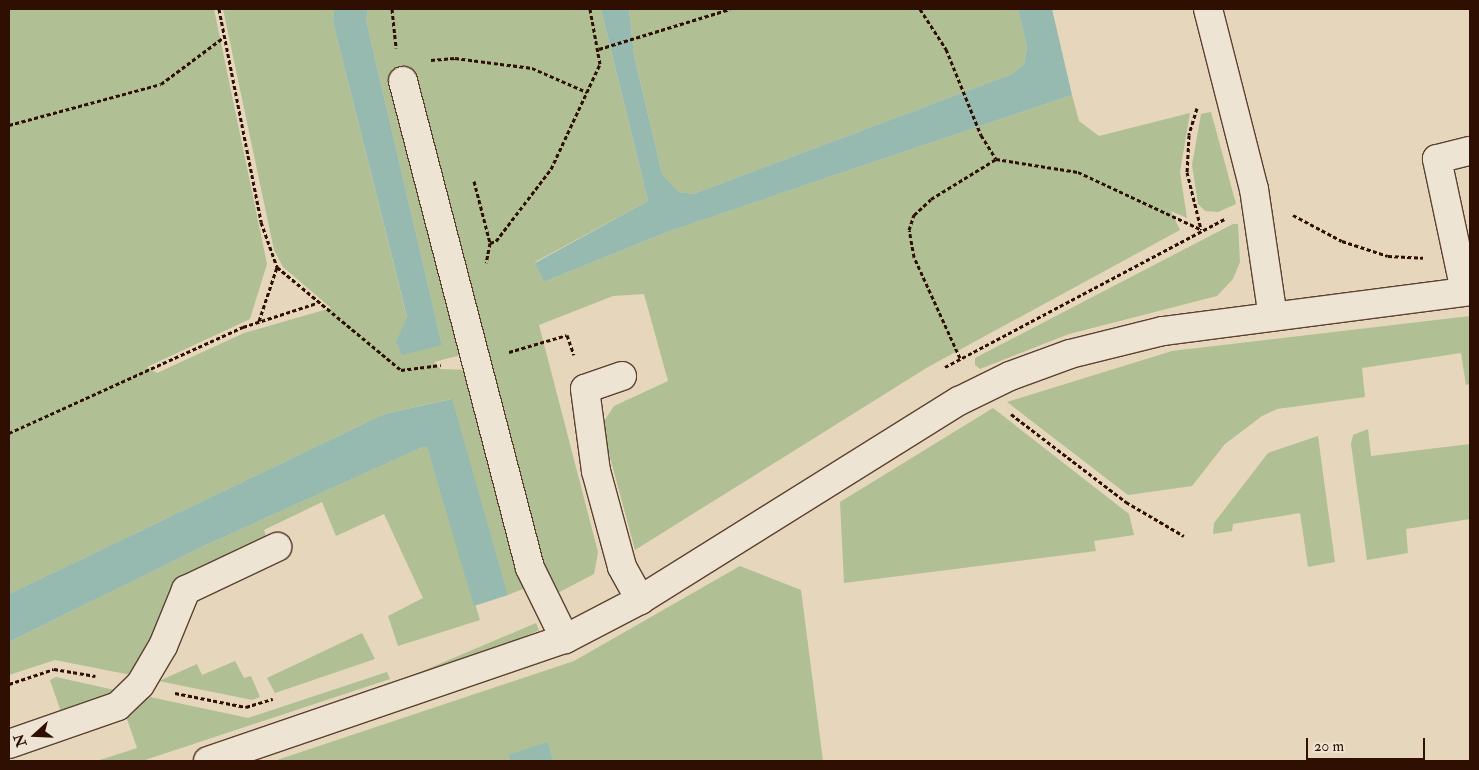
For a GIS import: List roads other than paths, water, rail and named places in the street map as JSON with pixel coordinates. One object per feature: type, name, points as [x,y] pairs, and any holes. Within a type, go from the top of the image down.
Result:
[{"type":"street","points":[[1208,9],[1258,212],[1273,317]]},
{"type":"street","points":[[403,81],[530,568],[565,639]]},
{"type":"street","points":[[208,761],[565,639],[640,600],[982,389],[1054,360],[1114,343],[1273,317],[1467,291],[1437,159],[1470,151]]},
{"type":"street","points":[[622,376],[585,389],[598,481],[622,567],[640,600]]},
{"type":"street","points":[[9,744],[107,712],[140,685],[163,646],[186,590],[277,547]]},
{"type":"water","points":[[334,9],[368,9],[366,20],[442,345],[402,355],[396,341],[407,317],[333,22]]},
{"type":"water","points":[[601,9],[629,9],[634,55],[662,174],[679,192],[693,194],[1012,74],[1024,64],[1027,47],[1018,9],[1052,9],[1072,95],[667,232],[544,282],[535,263],[648,201]]},
{"type":"water","points":[[452,399],[508,595],[474,606],[427,447],[423,447],[206,545],[9,642],[9,594],[384,414]]},
{"type":"water","points":[[548,742],[553,761],[510,761],[508,755]]}]
